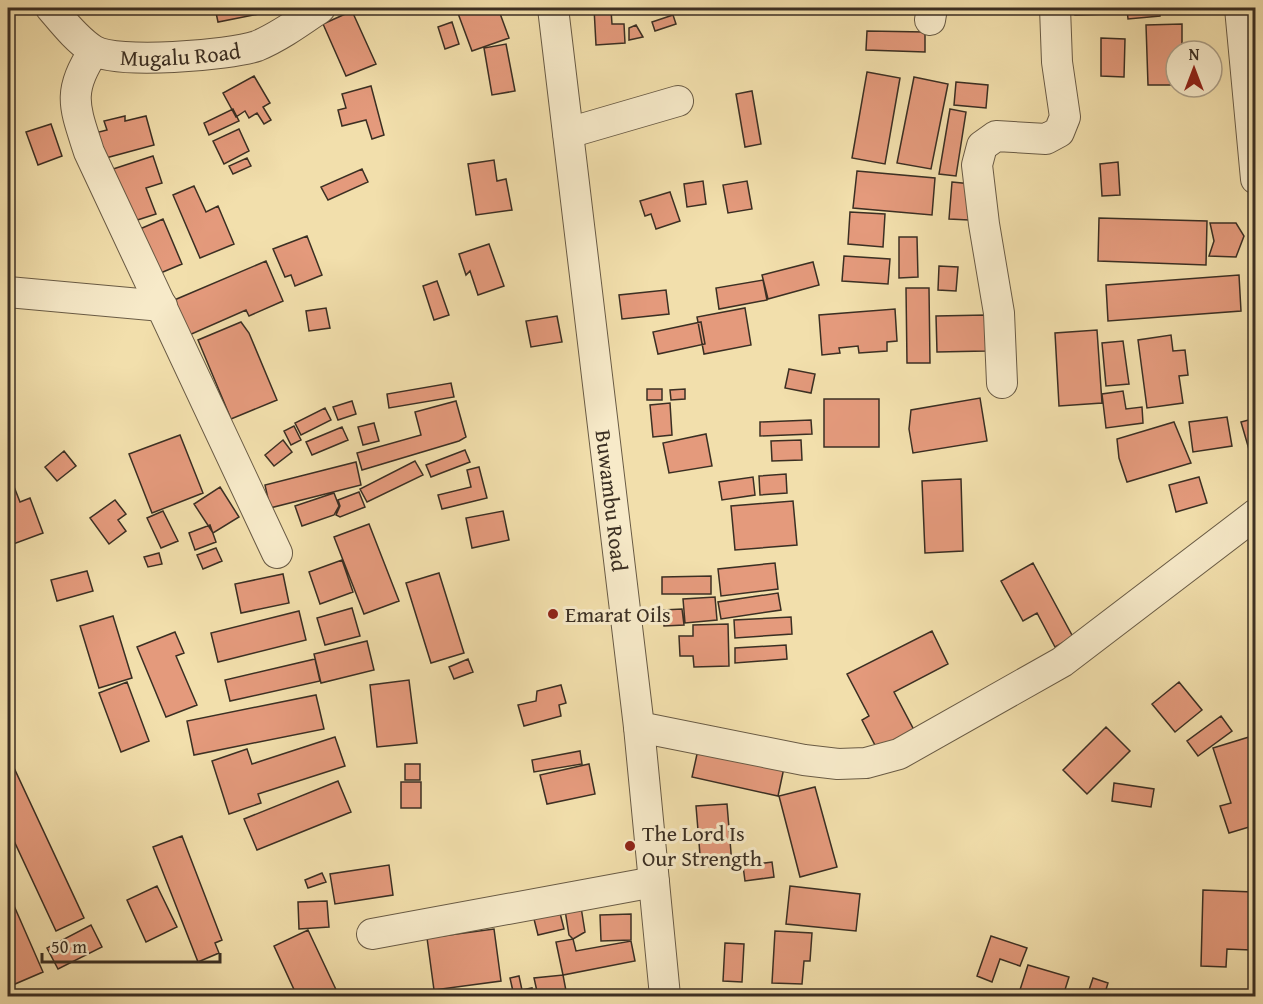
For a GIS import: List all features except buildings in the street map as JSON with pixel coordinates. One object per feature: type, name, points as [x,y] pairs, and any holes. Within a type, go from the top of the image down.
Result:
[{"type":"street","name":"Mugalu Road","points":[[51,8],[68,28],[94,51],[126,57],[180,57],[214,54],[256,46],[287,30],[320,8]]},
{"type":"street","name":"Buwambu Road","points":[[553,8],[639,727],[665,996]]},
{"type":"street","points":[[1002,383],[999,313],[977,165],[982,146],[996,136],[1046,139],[1059,132],[1065,117],[1057,63],[1055,8]]},
{"type":"street","points":[[1240,8],[1256,179]]},
{"type":"street","points":[[94,51],[82,68],[77,81],[75,97],[77,115],[89,152],[139,263],[162,306],[277,553]]},
{"type":"street","points":[[568,133],[678,101]]},
{"type":"street","points":[[8,292],[162,306]]},
{"type":"street","points":[[639,727],[804,760],[838,764],[866,763],[899,754],[1062,662],[1256,514]]},
{"type":"street","points":[[372,934],[654,882]]},
{"type":"place","name":"Emarat Oils","points":[[553,614]]},
{"type":"place","name":"The Lord Is Our Strength","points":[[630,846]]}]
